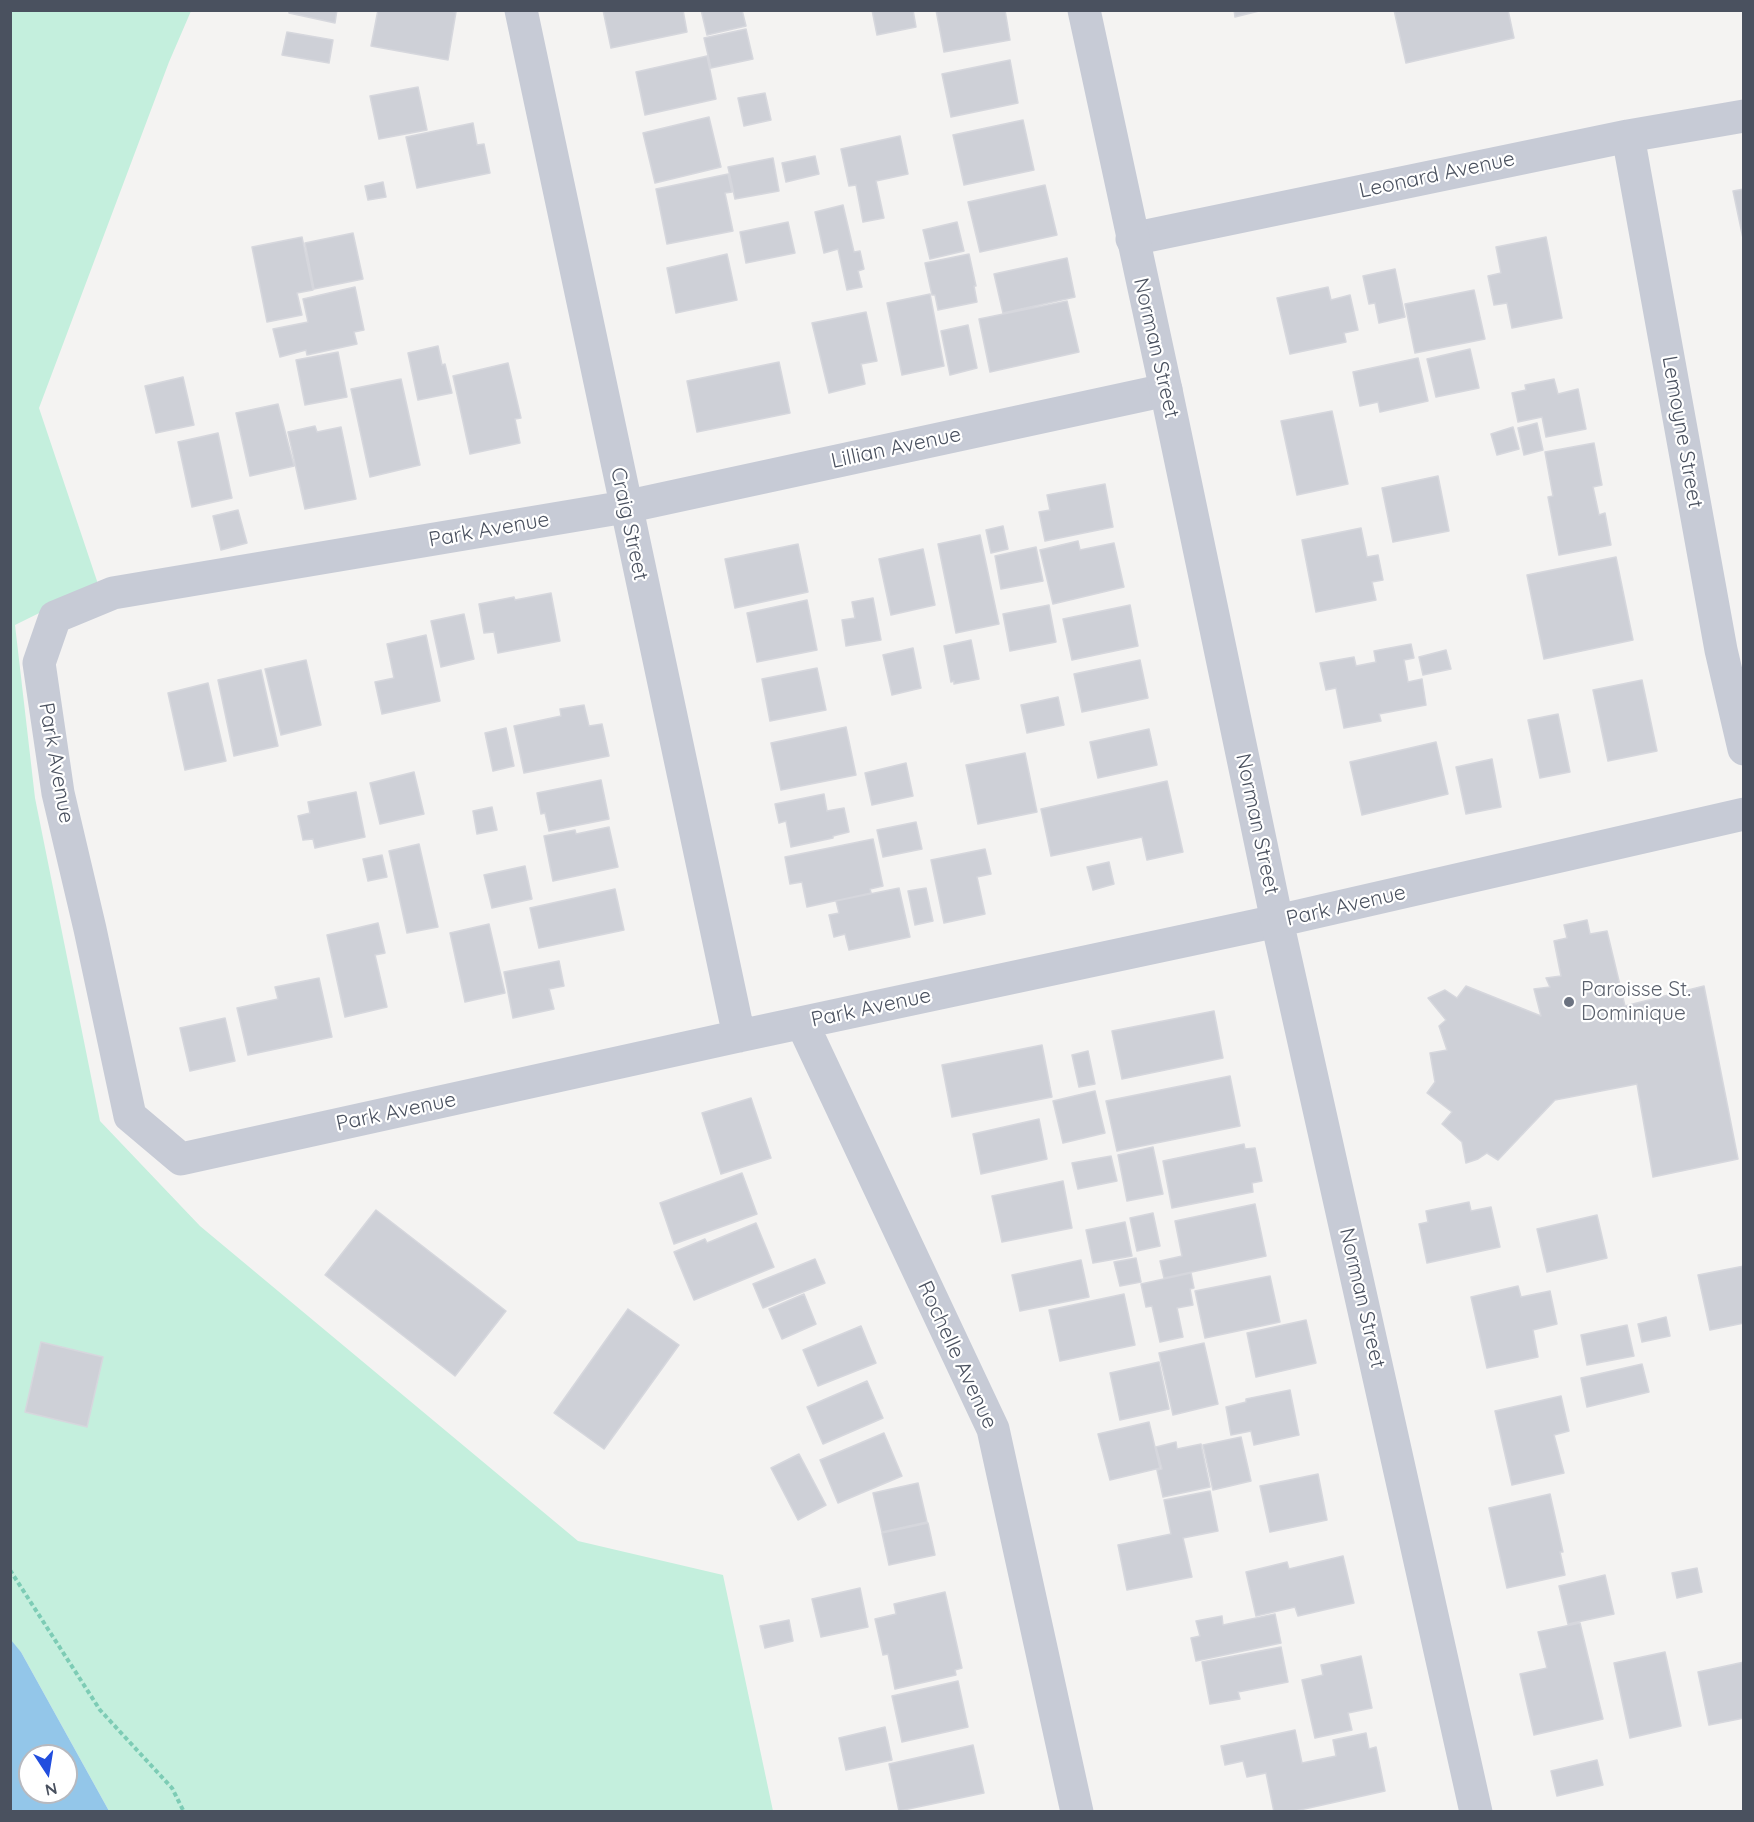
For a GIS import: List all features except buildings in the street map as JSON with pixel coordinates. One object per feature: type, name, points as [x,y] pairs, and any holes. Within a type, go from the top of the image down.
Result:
[{"type":"street","name":"Craig Street","points":[[521,10],[739,1036]]},
{"type":"street","name":"Norman Street","points":[[1084,10],[1277,921],[1476,1812]]},
{"type":"street","name":"Leonard Avenue","points":[[1132,239],[1628,136],[1743,117]]},
{"type":"street","name":"Lemoyne Street","points":[[1628,136],[1719,638],[1741,739]]},
{"type":"street","name":"Lillian Avenue","points":[[625,507],[1166,390]]},
{"type":"street","name":"Park Avenue","points":[[625,507],[113,593],[56,617],[39,663],[58,793],[130,1116],[181,1159],[1277,921],[1743,814]]},
{"type":"street","name":"Rochelle Avenue","points":[[802,1023],[993,1429],[1077,1812]]},
{"type":"path","points":[[10,1570],[100,1710],[172,1788],[184,1812]]},
{"type":"green space","points":[[11,11],[191,11],[169,62],[39,408],[98,584],[15,625],[35,798],[100,1121],[200,1226],[578,1541],[723,1575],[773,1811],[109,1811],[78,1755],[78,1744],[72,1744],[21,1652],[11,1641]]},
{"type":"water","points":[[11,1640],[21,1652],[72,1744],[18,1744],[18,1804],[78,1804],[78,1755],[109,1811],[11,1811]]},
{"type":"place","name":"Paroisse St. Dominique","points":[[1569,1002]]}]
